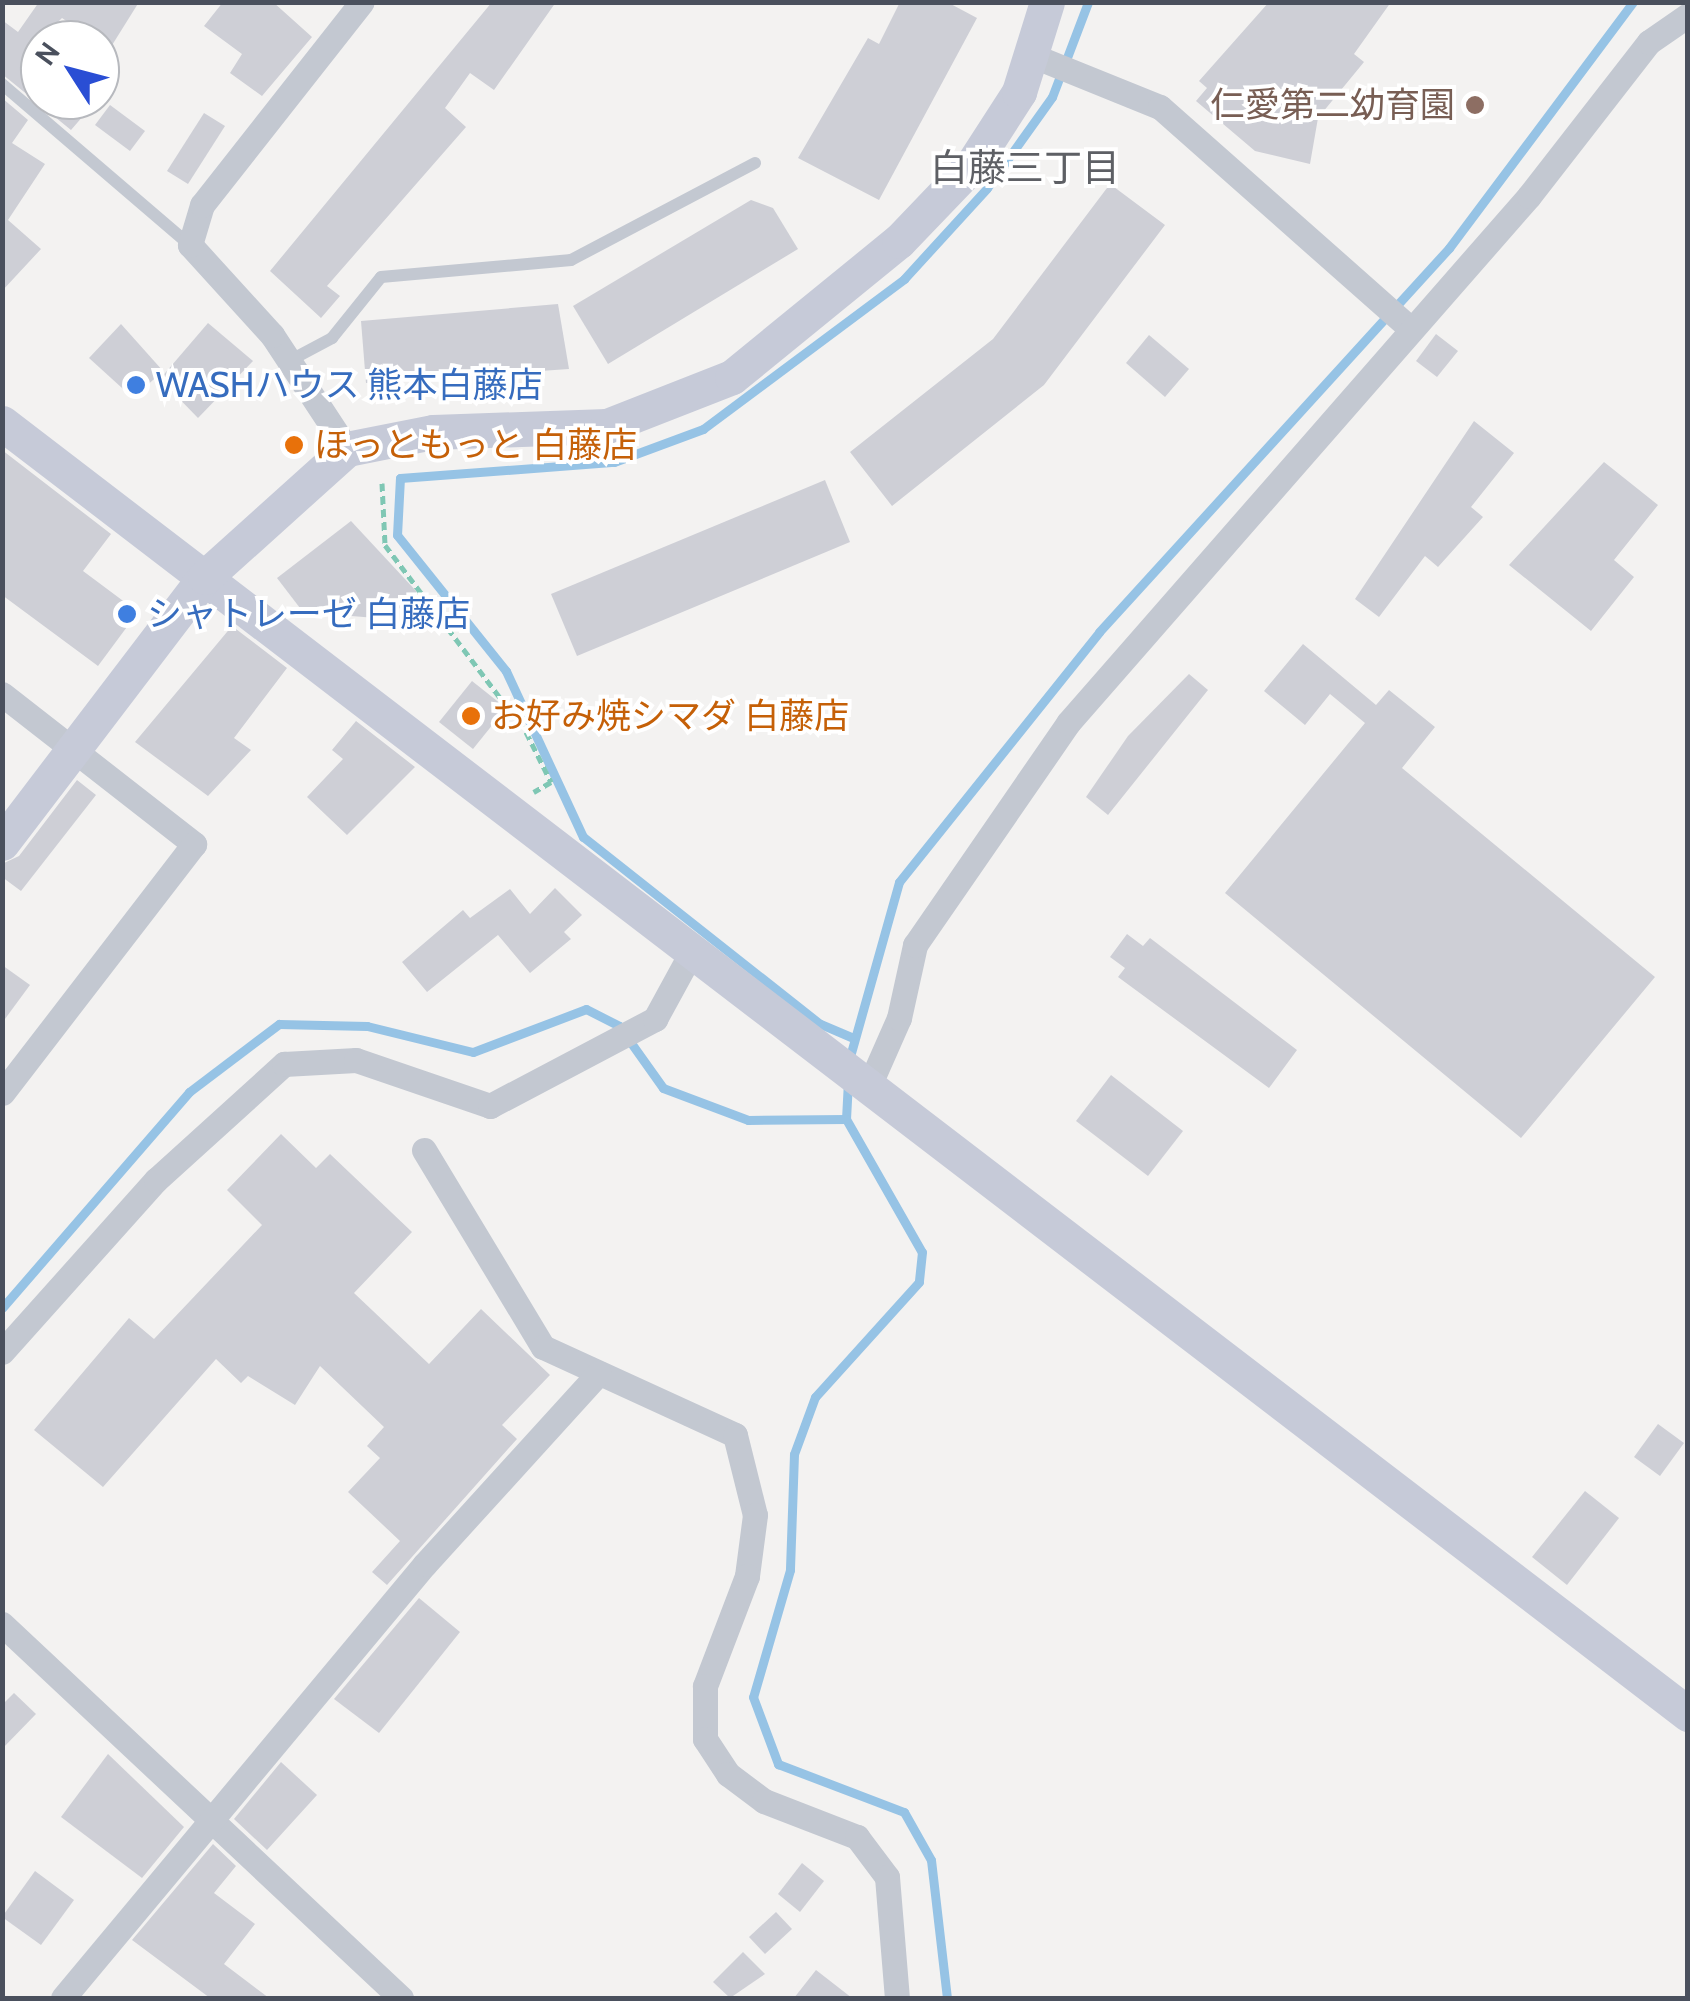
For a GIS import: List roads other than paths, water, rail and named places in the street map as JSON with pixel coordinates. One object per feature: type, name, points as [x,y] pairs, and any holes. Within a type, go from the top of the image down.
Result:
[{"type":"street","points":[[347,449],[289,361],[190,244],[202,205],[362,2]]},
{"type":"street","points":[[2,842],[205,577],[347,449],[433,432],[607,426],[732,376],[899,241],[972,165],[1019,92],[1047,2]]},
{"type":"street","points":[[869,1086],[899,1018],[915,945],[1068,723],[1409,326],[1529,196],[1648,42],[1688,14]]},
{"type":"street","points":[[1030,54],[1160,107],[1409,326]]},
{"type":"street","points":[[2,423],[1688,1714]]},
{"type":"street","points":[[2,694],[194,844],[2,1093]]},
{"type":"street","points":[[2,1352],[156,1180],[284,1064],[356,1060],[490,1106],[612,1047],[655,1019],[692,950]]},
{"type":"street","points":[[424,1150],[543,1347],[735,1435],[755,1514],[748,1576],[705,1686],[705,1739],[752,1792],[857,1836],[887,1877],[896,1998]]},
{"type":"street","points":[[64,1998],[214,1824],[425,1564],[599,1373]]},
{"type":"street","points":[[2,1624],[401,1998]]},
{"type":"lane","points":[[2,84],[190,244]]},
{"type":"lane","points":[[289,361],[332,338],[381,276],[571,260],[755,162]]},
{"type":"waterway","points":[[851,1037],[820,1024],[583,837],[506,671],[397,535],[400,478],[614,462],[703,429],[904,279],[987,188],[1052,97],[1088,2]]},
{"type":"waterway","points":[[849,1060],[899,882],[1099,632],[1449,248],[1633,2]]},
{"type":"waterway","points":[[2,1308],[189,1092],[279,1024],[367,1026],[473,1052],[586,1009],[619,1026],[663,1088],[748,1120],[846,1119]]},
{"type":"waterway","points":[[848,1081],[846,1119],[922,1252],[919,1282],[815,1397],[794,1454],[790,1570],[753,1697],[778,1764],[904,1812],[931,1860],[947,1998]]},
{"type":"place","name":"仁愛第二幼育園","points":[[1475,105]]},
{"type":"place","name":"WASHハウス 熊本白藤店","points":[[136,385]]},
{"type":"place","name":"ほっともっと 白藤店","points":[[294,445]]},
{"type":"place","name":"シャトレーゼ 白藤店","points":[[127,614]]},
{"type":"place","name":"お好み焼シマダ 白藤店","points":[[471,716]]},
{"type":"district","name":"白藤三丁目","points":[[1025,168]]}]
